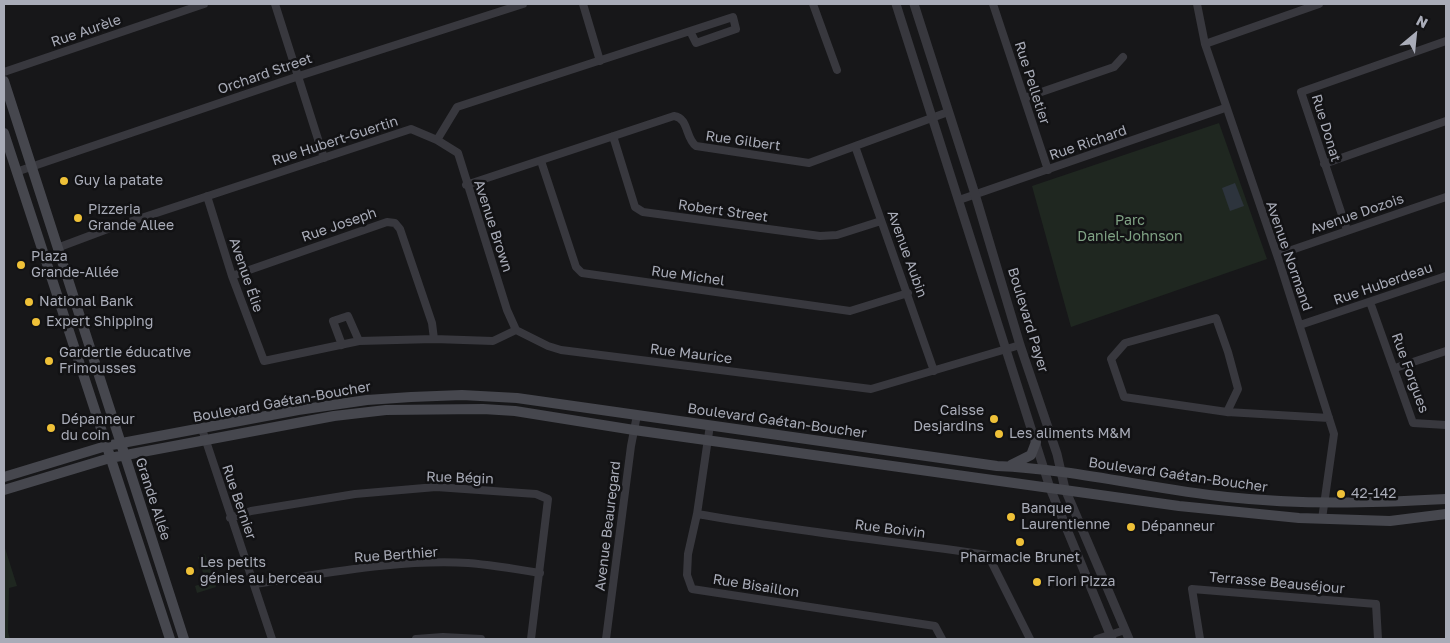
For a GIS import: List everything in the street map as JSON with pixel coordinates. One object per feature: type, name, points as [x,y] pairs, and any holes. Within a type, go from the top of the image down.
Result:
[{"type":"main road","name":"Grande Allée","points":[[4,81],[184,639]]},
{"type":"main road","name":"Grande Allée","points":[[4,133],[170,639]]},
{"type":"main road","name":"Boulevard Gaétan-Boucher","points":[[4,477],[106,446],[298,410],[367,400],[462,395],[517,398],[896,452],[1061,472],[1225,497],[1301,504],[1446,499]]},
{"type":"main road","name":"Boulevard Gaétan-Boucher","points":[[4,490],[125,455],[349,414],[435,408],[515,411],[634,430],[1179,506],[1322,519],[1390,521],[1446,514]]},
{"type":"main road","points":[[1008,467],[1031,455],[1036,442]]},
{"type":"main road","points":[[894,465],[896,452]]},
{"type":"street","name":"Rue Aurèle","points":[[4,72],[204,4]]},
{"type":"street","points":[[275,4],[324,158]]},
{"type":"street","name":"Orchard Street","points":[[16,172],[299,76],[523,4]]},
{"type":"street","points":[[583,4],[600,60]]},
{"type":"street","points":[[813,4],[837,70]]},
{"type":"street","name":"Boulevard Payer","points":[[896,4],[1007,347],[1050,488],[1111,637]]},
{"type":"street","name":"Boulevard Payer","points":[[914,4],[975,194],[1020,344],[1057,454],[1065,489],[1129,639]]},
{"type":"street","name":"Rue Pelletier","points":[[993,4],[1048,170]]},
{"type":"street","name":"Avenue Normand","points":[[1197,4],[1205,44],[1277,255],[1334,434],[1322,519]]},
{"type":"street","points":[[1289,4],[1291,12]]},
{"type":"street","points":[[1205,44],[1291,12],[1319,4]]},
{"type":"street","points":[[437,140],[457,107],[600,60],[691,33],[699,27],[733,18],[736,29],[696,43],[691,33]]},
{"type":"street","name":"Rue Donat","points":[[1347,230],[1301,92],[1446,41]]},
{"type":"street","points":[[1024,98],[1114,67],[1123,57]]},
{"type":"street","name":"Rue Richard","points":[[959,200],[1226,108]]},
{"type":"street","name":"Rue Gilbert","points":[[466,185],[674,116],[680,117],[683,121],[690,142],[696,146],[809,163],[933,120],[948,112]]},
{"type":"street","points":[[1324,164],[1446,121]]},
{"type":"street","name":"Rue Hubert-Guertin","points":[[57,248],[411,129],[437,140]]},
{"type":"street","name":"Robert Street","points":[[613,136],[635,207],[643,212],[820,236],[837,235],[881,221]]},
{"type":"street","name":"Avenue Brown","points":[[437,140],[458,153],[466,185],[507,310],[516,330]]},
{"type":"street","name":"Avenue Aubin","points":[[855,146],[934,371]]},
{"type":"street","name":"Rue Michel","points":[[541,161],[576,268],[582,273],[850,311],[908,293]]},
{"type":"street","name":"Avenue Élie","points":[[207,196],[232,276],[264,362],[342,344]]},
{"type":"street","name":"Avenue Dozois","points":[[1277,255],[1446,197]]},
{"type":"street","name":"Rue Joseph","points":[[232,276],[387,222],[395,223],[400,229],[432,323],[434,339]]},
{"type":"street","name":"Rue Huberdeau","points":[[1300,325],[1446,276]]},
{"type":"street","name":"Rue Forgues","points":[[1370,302],[1395,368],[1412,423],[1446,425]]},
{"type":"street","points":[[359,342],[348,316],[333,321],[342,344],[434,339],[493,341],[516,330]]},
{"type":"street","points":[[1227,412],[1238,389],[1216,318],[1125,343],[1110,359],[1124,397],[1227,412],[1329,418]]},
{"type":"street","name":"Rue Maurice","points":[[516,330],[548,346],[561,350],[871,389],[1020,344]]},
{"type":"street","points":[[1395,368],[1446,351]]},
{"type":"street","name":"Avenue Beauregard","points":[[606,639],[637,415]]},
{"type":"street","name":"Rue Bisaillon","points":[[710,425],[697,514],[688,554],[687,575],[692,589],[935,626],[942,639]]},
{"type":"street","name":"Rue Bernier","points":[[202,429],[230,518],[272,639]]},
{"type":"street","name":"Rue Bégin","points":[[230,518],[251,511],[355,494],[436,487],[536,494],[548,498],[530,639]]},
{"type":"street","name":"Rue Boivin","points":[[697,514],[794,531],[899,542],[988,556],[1030,639]]},
{"type":"street","points":[[1080,562],[1094,556]]},
{"type":"street","name":"Rue Berthier","points":[[254,584],[360,569],[420,564],[468,563],[540,572]]},
{"type":"street","name":"Terrasse Beauséjour","points":[[1200,639],[1192,589],[1376,604],[1378,639]]},
{"type":"street","points":[[1097,639],[1111,637],[1125,630]]},
{"type":"street","points":[[416,639],[443,637],[481,639]]},
{"type":"green space","name":"Parc Daniel-Johnson","points":[[1219,123],[1267,259],[1071,327],[1032,186]]},
{"type":"green space","points":[[4,545],[17,586],[9,588],[8,632],[10,639],[4,639]]},
{"type":"green space","points":[[205,554],[216,587],[197,593],[195,586],[206,582],[198,557]]},
{"type":"shaded area","points":[[1235,183],[1244,206],[1230,211],[1222,188]]},
{"type":"place","name":"Guy la patate","points":[[64,181]]},
{"type":"place","name":"Pizzeria Grande Allee","points":[[78,218]]},
{"type":"place","name":"Plaza Grande-Allée","points":[[21,265]]},
{"type":"place","name":"National Bank","points":[[29,302]]},
{"type":"place","name":"Expert Shipping","points":[[36,322]]},
{"type":"place","name":"Gardertie éducative Frimousses","points":[[49,361]]},
{"type":"place","name":"Caisse Desjardins","points":[[994,419]]},
{"type":"place","name":"Dépanneur du coin","points":[[51,428]]},
{"type":"place","name":"Les aliments M&M","points":[[999,434]]},
{"type":"place","name":"42-142","points":[[1341,494]]},
{"type":"place","name":"Banque Laurentienne","points":[[1011,517]]},
{"type":"place","name":"Dépanneur","points":[[1131,527]]},
{"type":"place","name":"Pharmacie Brunet","points":[[1020,542]]},
{"type":"place","name":"Les petits génies au berceau","points":[[190,571]]},
{"type":"place","name":"Fiori Pizza","points":[[1037,582]]}]
